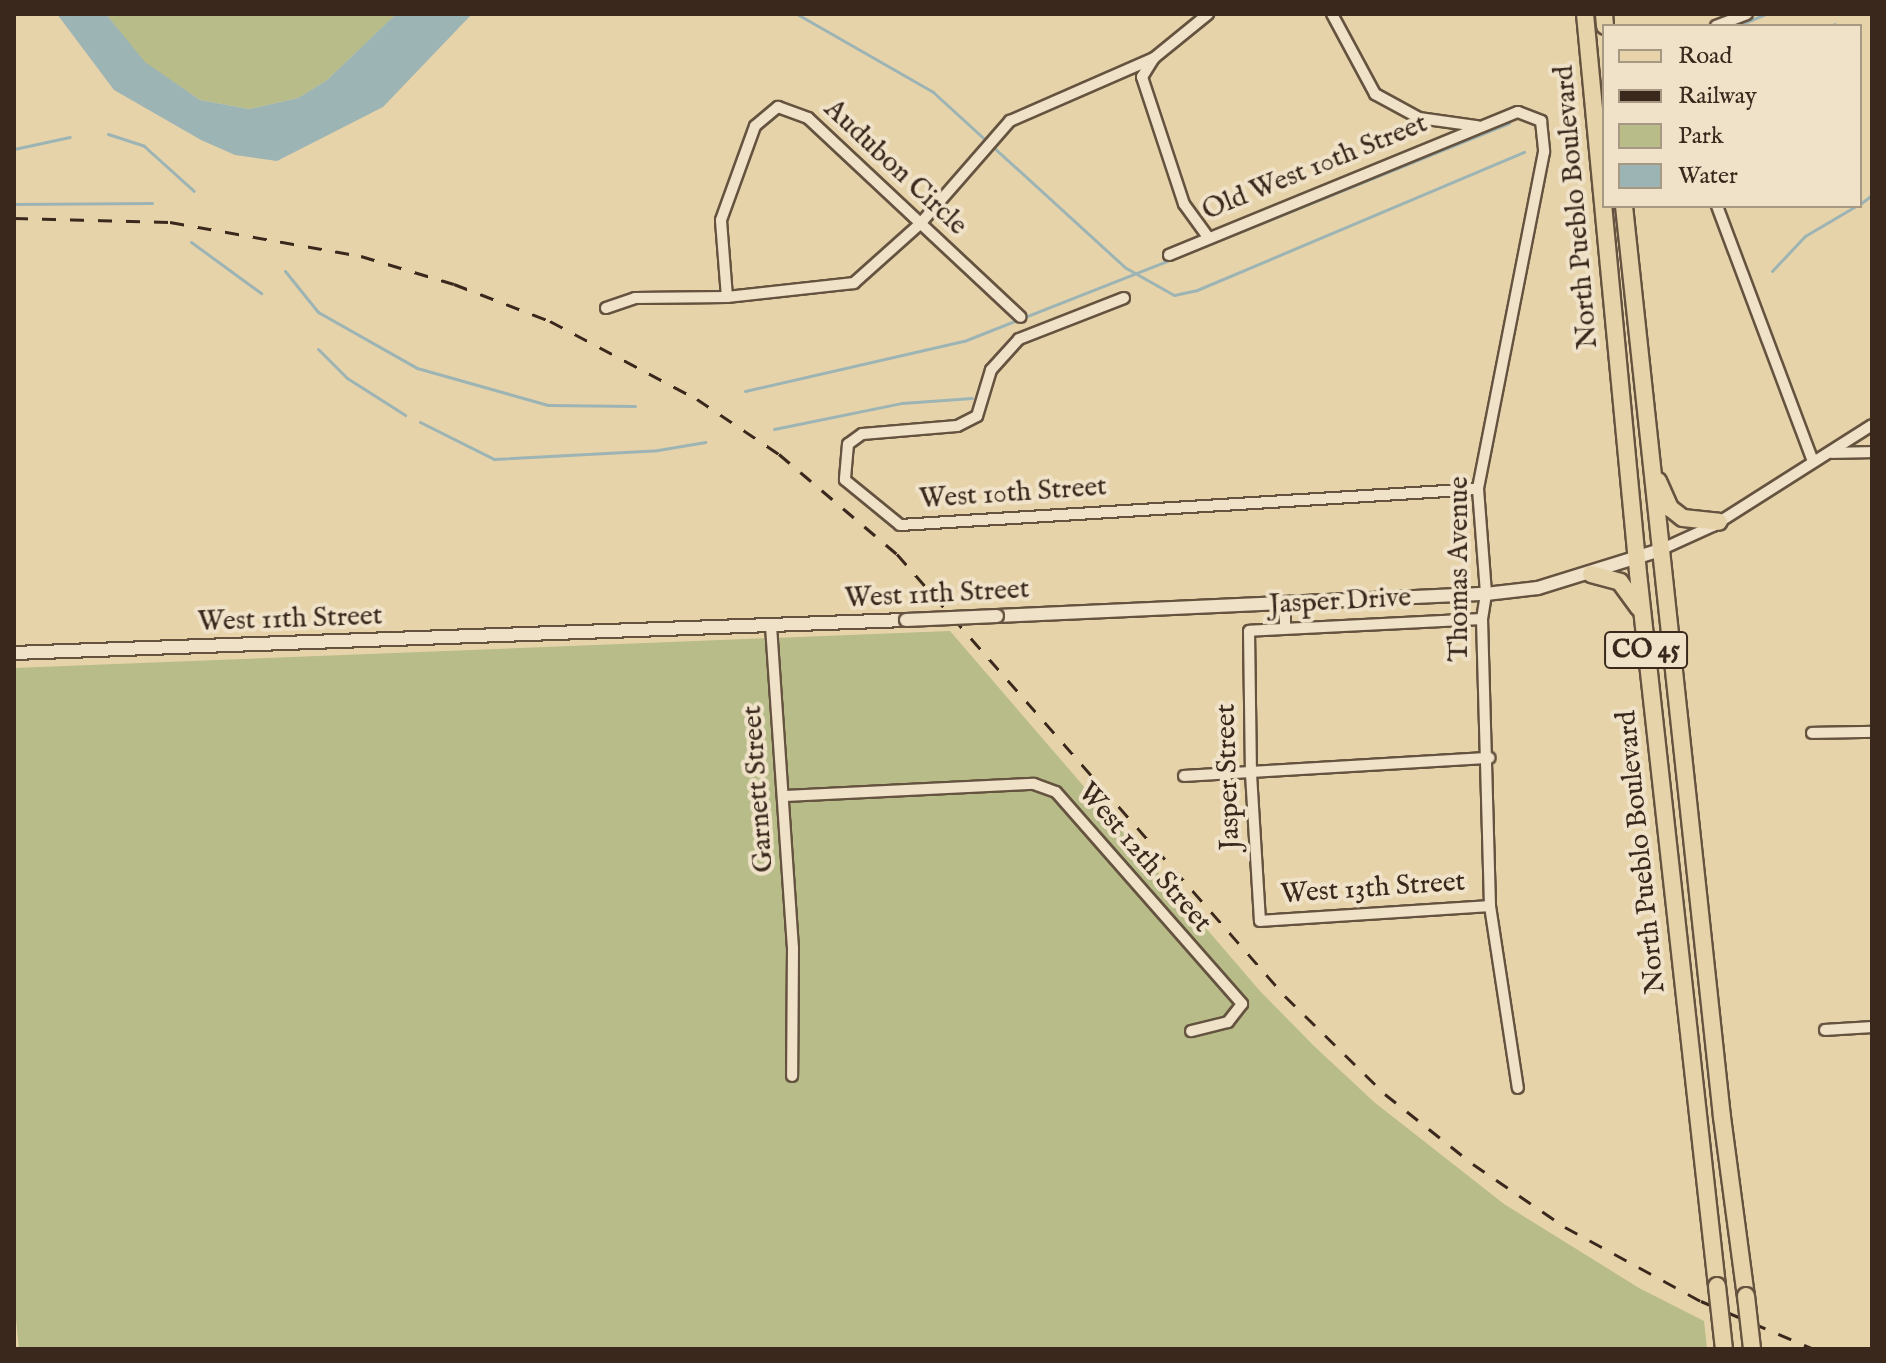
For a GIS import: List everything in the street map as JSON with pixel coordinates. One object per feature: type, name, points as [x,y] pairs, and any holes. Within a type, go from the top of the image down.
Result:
[{"type":"main road","name":"North Pueblo Boulevard","points":[[1585,14],[1602,195]]},
{"type":"main road","name":"North Pueblo Boulevard","points":[[1603,208],[1636,557],[1724,1349]]},
{"type":"main road","name":"North Pueblo Boulevard","points":[[1624,208],[1660,550],[1752,1349]]},
{"type":"main road","points":[[1651,462],[1670,508],[1694,522],[1719,522]]},
{"type":"main road","points":[[1591,574],[1620,582],[1642,613]]},
{"type":"street","points":[[606,308],[635,298],[727,297],[854,283],[920,224],[987,143],[1010,121],[1154,58],[1208,14]]},
{"type":"street","points":[[1332,14],[1375,94],[1419,118],[1479,126]]},
{"type":"street","points":[[1721,24],[1747,14]]},
{"type":"street","points":[[1154,58],[1142,77],[1184,204],[1208,237]]},
{"type":"street","name":"Audubon Circle","points":[[727,297],[721,220],[755,126],[778,107],[808,118],[1021,317]]},
{"type":"street","name":"Thomas Avenue","points":[[1479,126],[1518,112],[1541,121],[1544,131],[1478,489],[1486,594],[1482,619],[1489,758],[1490,906],[1518,1088]]},
{"type":"street","name":"Old West 10th Street","points":[[1169,255],[1479,126]]},
{"type":"street","points":[[1718,208],[1813,462]]},
{"type":"street","name":"West 10th Street","points":[[1124,298],[1019,339],[991,370],[977,416],[957,426],[862,434],[848,444],[845,480],[900,525],[1478,489]]},
{"type":"street","name":"West 11th Street","points":[[14,653],[771,626],[1486,594],[1591,574],[1660,550],[1719,522],[1872,425]]},
{"type":"street","points":[[1830,453],[1872,452]]},
{"type":"street","points":[[1285,603],[1285,628]]},
{"type":"street","name":"Jasper Drive","points":[[1249,631],[1482,619]]},
{"type":"street","name":"Garnett Street","points":[[771,626],[793,948],[792,1076]]},
{"type":"street","name":"Jasper Street","points":[[1249,631],[1251,774],[1260,921]]},
{"type":"street","points":[[1812,733],[1872,732]]},
{"type":"street","points":[[1184,776],[1489,758]]},
{"type":"street","name":"West 12th Street","points":[[785,796],[1034,784],[1056,792],[1242,1004],[1228,1022],[1191,1031]]},
{"type":"street","name":"West 13th Street","points":[[1260,921],[1490,906]]},
{"type":"street","points":[[1825,1030],[1872,1027]]},
{"type":"green space","points":[[106,14],[396,14],[327,80],[298,98],[249,109],[200,100],[144,62]]},
{"type":"green space","points":[[950,631],[1260,991],[1314,1046],[1374,1102],[1504,1204],[1639,1288],[1704,1321],[1707,1349],[19,1349],[14,1298],[14,668]]},
{"type":"water","points":[[57,14],[106,14],[145,62],[200,100],[249,109],[298,98],[327,80],[396,14],[472,14],[383,107],[277,161],[235,155],[201,140],[114,90]]},
{"type":"waterway","points":[[797,14],[933,92],[1126,268],[1174,295],[1197,290],[1524,152]]},
{"type":"waterway","points":[[1742,24],[1765,14]]},
{"type":"waterway","points":[[1190,252],[1509,123]]},
{"type":"waterway","points":[[108,134],[144,146],[194,191]]},
{"type":"waterway","points":[[14,149],[70,137]]},
{"type":"waterway","points":[[1862,202],[1872,195]]},
{"type":"waterway","points":[[14,204],[152,203]]},
{"type":"waterway","points":[[1772,271],[1805,236],[1853,208]]},
{"type":"waterway","points":[[191,242],[261,293]]},
{"type":"waterway","points":[[745,391],[964,341],[1172,259]]},
{"type":"waterway","points":[[285,271],[318,312],[417,368],[548,405],[635,406]]},
{"type":"waterway","points":[[318,349],[347,378],[405,415]]},
{"type":"waterway","points":[[774,429],[902,403],[972,398]]},
{"type":"waterway","points":[[420,422],[494,459],[658,450],[705,442]]},
{"type":"railway","points":[[14,218],[170,222],[361,256],[454,284],[550,321],[697,399],[779,454],[897,554],[1285,996],[1385,1094],[1473,1164],[1565,1227],[1701,1301],[1814,1349]]}]
